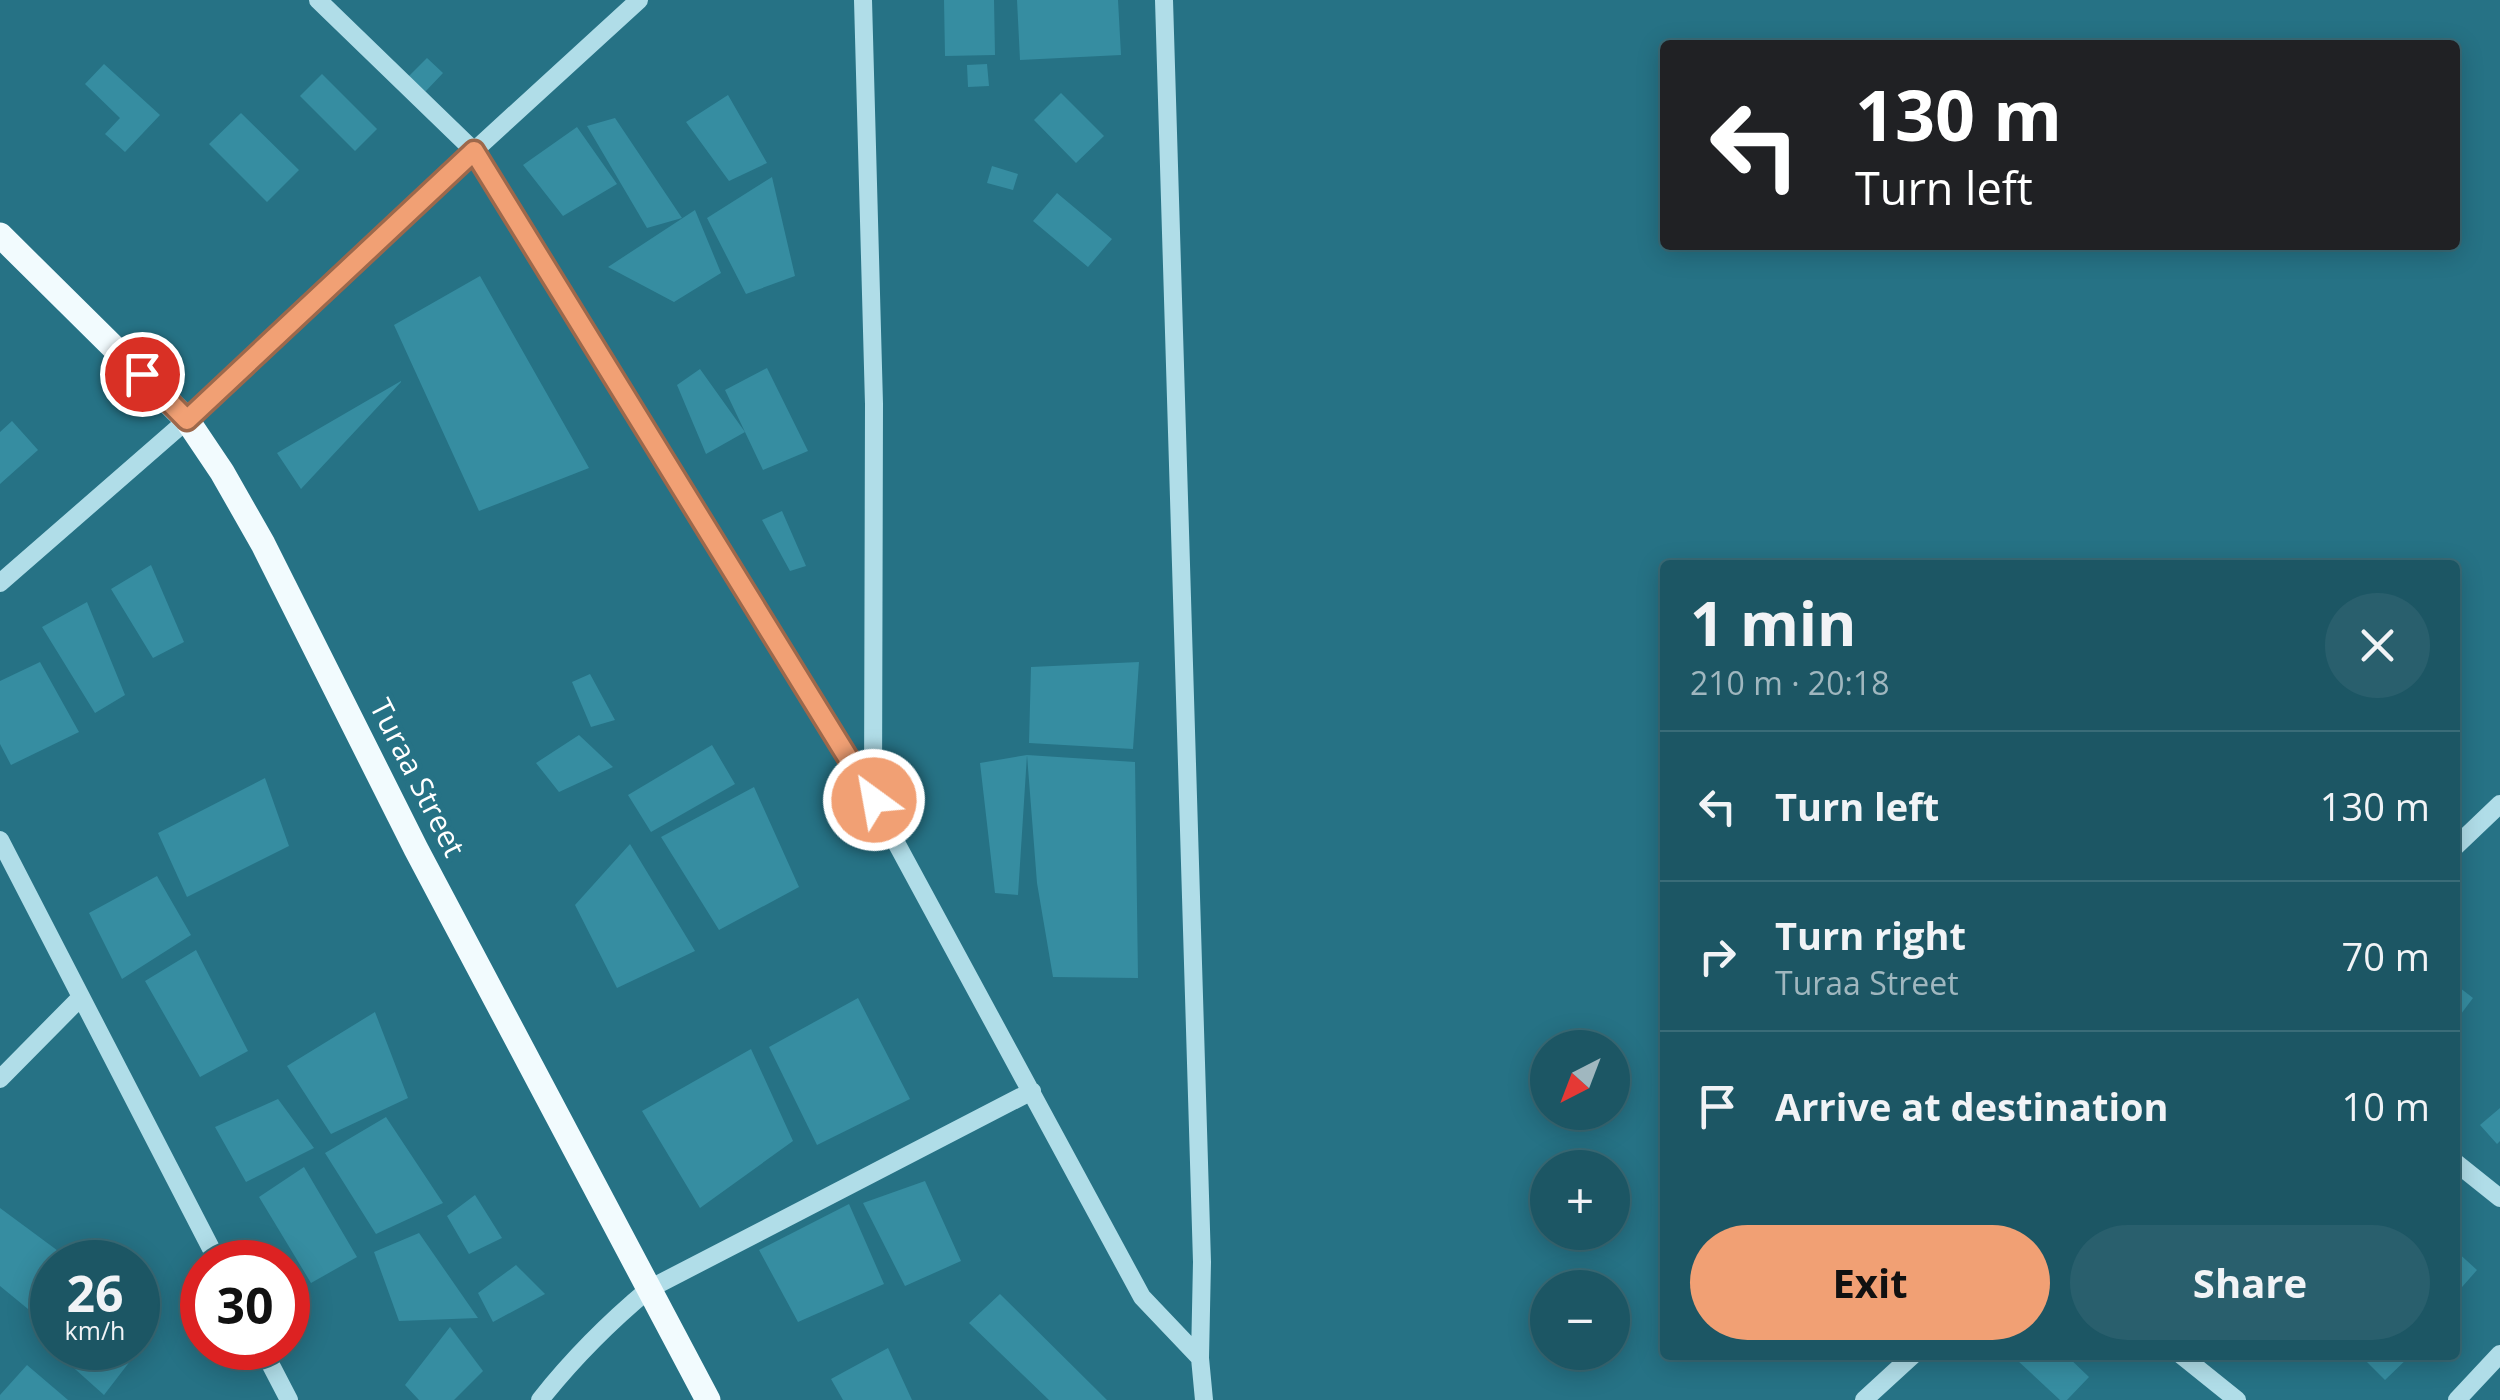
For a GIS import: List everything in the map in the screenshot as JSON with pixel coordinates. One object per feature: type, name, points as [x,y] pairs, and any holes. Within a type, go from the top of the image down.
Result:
[{"type":"main road","name":"Turaa Street","points":[[0,235],[187,420],[222,472],[263,544],[416,849],[708,1400]]},
{"type":"street","points":[[318,0],[474,151],[874,800],[1142,1297],[1200,1358]]},
{"type":"street","points":[[0,583],[187,420],[639,0]]},
{"type":"street","points":[[863,0],[874,404],[874,800]]},
{"type":"street","points":[[1164,0],[1204,1400]]},
{"type":"street","points":[[2460,842],[2500,804]]},
{"type":"street","points":[[0,840],[207,1240]]},
{"type":"street","points":[[0,1080],[81,997]]},
{"type":"street","points":[[540,1400],[608,1322],[649,1289],[1032,1092]]},
{"type":"street","points":[[2460,1166],[2500,1198]]},
{"type":"street","points":[[2457,1400],[2500,1354]]},
{"type":"street","points":[[1864,1400],[1907,1360]]},
{"type":"street","points":[[2187,1360],[2237,1400]]},
{"type":"street","points":[[274,1370],[290,1400]]},
{"type":"building","points":[[944,0],[994,0],[995,55],[945,56]]},
{"type":"building","points":[[1017,0],[1118,0],[1121,55],[1020,60]]},
{"type":"building","points":[[427,58],[443,73],[425,92],[409,76]]},
{"type":"building","points":[[104,64],[160,115],[125,152],[105,134],[120,118],[85,84]]},
{"type":"building","points":[[987,64],[989,86],[968,87],[967,65]]},
{"type":"building","points":[[322,74],[377,129],[355,151],[300,96]]},
{"type":"building","points":[[1061,93],[1104,136],[1076,163],[1034,120]]},
{"type":"building","points":[[728,95],[767,163],[729,181],[686,122]]},
{"type":"building","points":[[241,113],[299,170],[267,202],[209,144]]},
{"type":"building","points":[[615,118],[682,218],[647,228],[587,126]]},
{"type":"building","points":[[577,127],[617,184],[563,216],[523,165]]},
{"type":"building","points":[[992,166],[1018,174],[1013,190],[987,183]]},
{"type":"building","points":[[772,177],[795,276],[746,294],[707,218]]},
{"type":"building","points":[[1057,193],[1112,239],[1088,267],[1033,221]]},
{"type":"building","points":[[695,210],[721,273],[674,302],[608,267]]},
{"type":"building","points":[[480,276],[589,468],[479,511],[394,325]]},
{"type":"building","points":[[767,368],[808,451],[763,470],[725,390]]},
{"type":"building","points":[[700,369],[745,432],[706,454],[677,385]]},
{"type":"building","points":[[401,382],[301,489],[277,453]]},
{"type":"building","points":[[12,421],[38,450],[0,484],[0,432]]},
{"type":"building","points":[[782,511],[806,566],[790,571],[762,520]]},
{"type":"building","points":[[151,565],[184,642],[153,658],[111,589]]},
{"type":"building","points":[[87,602],[125,695],[95,713],[42,627]]},
{"type":"building","points":[[40,662],[79,732],[11,765],[0,744],[0,681]]},
{"type":"building","points":[[1139,662],[1133,749],[1029,743],[1031,667]]},
{"type":"building","points":[[590,674],[615,720],[591,727],[572,682]]},
{"type":"building","points":[[579,735],[613,767],[559,792],[536,763]]},
{"type":"building","points":[[712,745],[735,784],[651,832],[628,795]]},
{"type":"building","points":[[1027,755],[1135,762],[1138,978],[1053,977],[1037,883]]},
{"type":"building","points":[[1027,755],[1018,895],[995,893],[980,763]]},
{"type":"building","points":[[265,778],[289,846],[187,897],[158,833]]},
{"type":"building","points":[[754,787],[799,887],[719,930],[661,837]]},
{"type":"building","points":[[630,844],[695,951],[617,988],[575,905]]},
{"type":"building","points":[[157,876],[191,935],[122,979],[89,913]]},
{"type":"building","points":[[196,950],[248,1051],[200,1077],[145,981]]},
{"type":"building","points":[[2460,988],[2473,998],[2460,1015]]},
{"type":"building","points":[[858,998],[910,1099],[817,1145],[769,1047]]},
{"type":"building","points":[[375,1012],[408,1098],[331,1134],[287,1066]]},
{"type":"building","points":[[751,1049],[793,1141],[700,1208],[642,1111]]},
{"type":"building","points":[[278,1099],[314,1148],[246,1182],[215,1127]]},
{"type":"building","points":[[2500,1108],[2500,1141],[2497,1144],[2480,1125]]},
{"type":"building","points":[[386,1117],[443,1203],[376,1234],[325,1153]]},
{"type":"building","points":[[304,1167],[357,1257],[311,1283],[310,1240],[285,1240],[259,1197]]},
{"type":"building","points":[[925,1181],[961,1261],[905,1286],[863,1203]]},
{"type":"building","points":[[475,1195],[502,1238],[469,1254],[447,1216]]},
{"type":"building","points":[[849,1204],[884,1284],[798,1322],[759,1250]]},
{"type":"building","points":[[0,1208],[43,1240],[30,1240],[28,1309],[0,1286]]},
{"type":"building","points":[[419,1233],[478,1318],[399,1321],[374,1252]]},
{"type":"building","points":[[2460,1255],[2477,1270],[2460,1289]]},
{"type":"building","points":[[516,1265],[545,1294],[493,1322],[478,1293]]},
{"type":"building","points":[[1000,1294],[1107,1400],[1049,1400],[969,1323]]},
{"type":"building","points":[[450,1327],[483,1371],[454,1400],[419,1400],[405,1385]]},
{"type":"building","points":[[888,1348],[912,1400],[843,1400],[831,1379]]},
{"type":"building","points":[[2071,1360],[2089,1377],[2067,1400],[2060,1400],[2018,1361]]},
{"type":"building","points":[[2365,1360],[2406,1360],[2385,1380]]},
{"type":"building","points":[[27,1365],[68,1400],[0,1400],[0,1395]]},
{"type":"building","points":[[76,1370],[123,1370],[104,1395]]},
{"type":"route","points":[[142,374],[187,420],[474,151],[874,800]]}]
